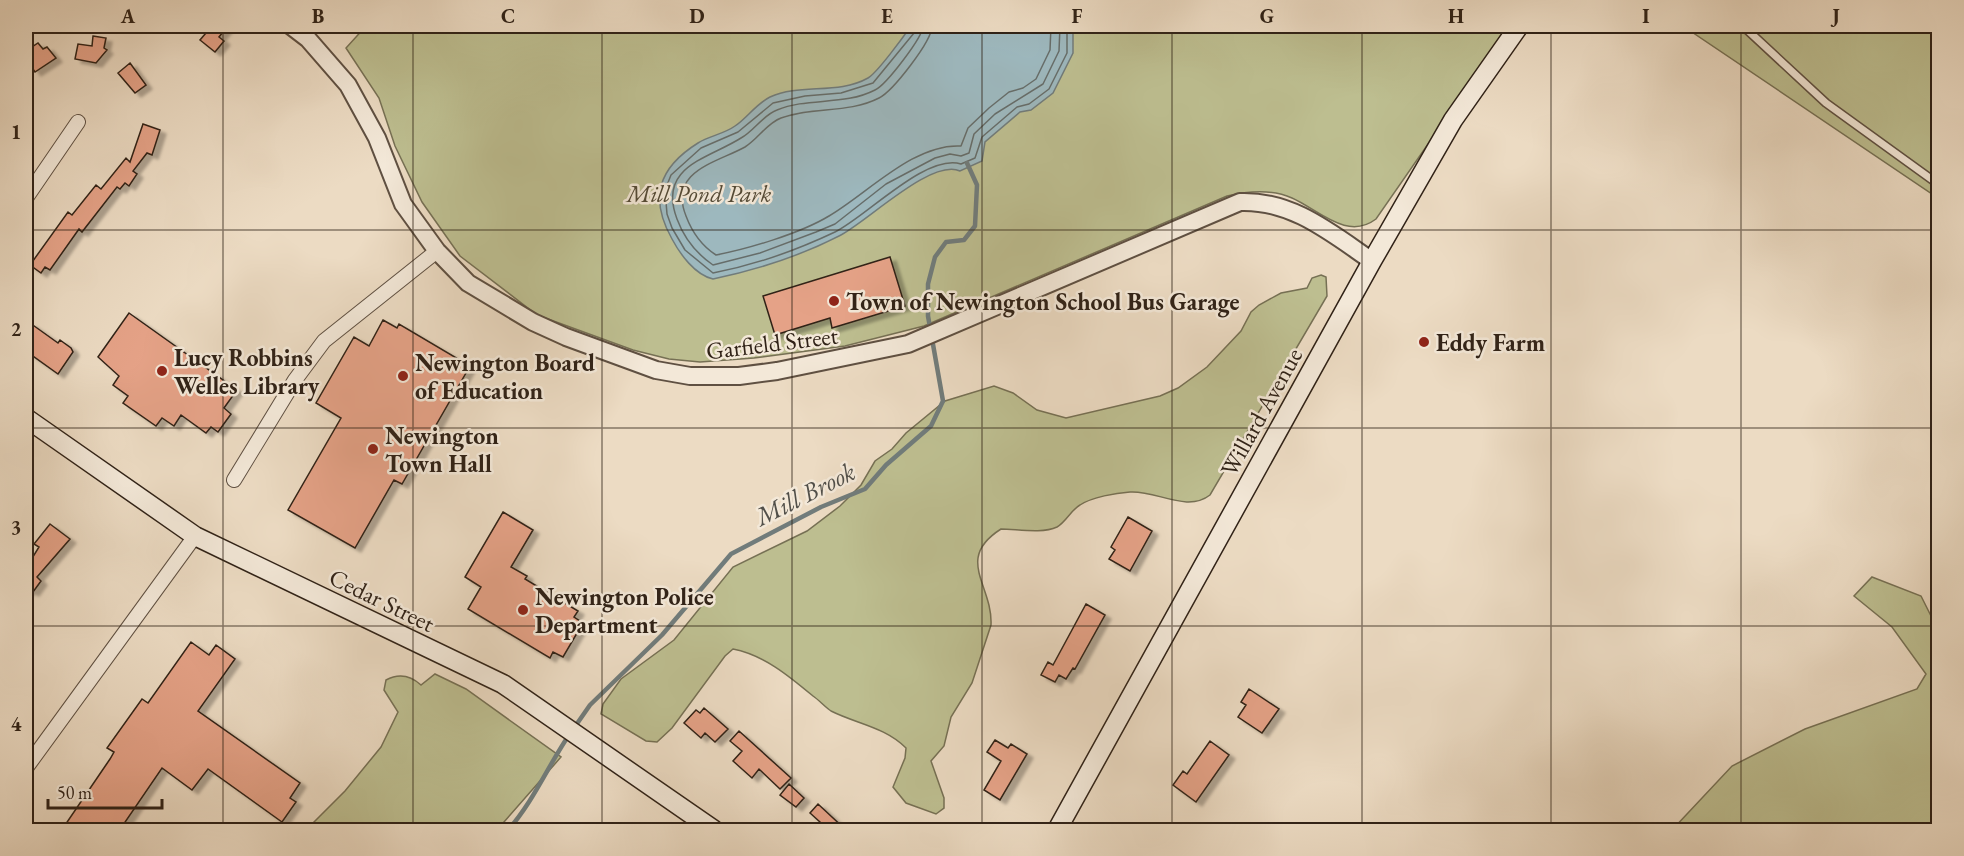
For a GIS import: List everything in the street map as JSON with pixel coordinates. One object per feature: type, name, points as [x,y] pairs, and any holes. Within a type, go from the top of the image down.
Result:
[{"type":"main road","name":"Willard Avenue","points":[[1057,831],[1372,261],[1453,120],[1519,26]]},
{"type":"main road","name":"Cedar Street","points":[[26,418],[195,536],[503,684],[600,749],[714,831]]},
{"type":"street","name":"Garfield Street","points":[[291,26],[308,39],[348,85],[377,138],[403,204],[437,251],[468,283],[532,322],[656,370],[690,376],[739,376],[783,370],[908,344],[1240,202],[1260,201],[1291,209],[1372,261]]},
{"type":"street","points":[[26,198],[78,122]]},
{"type":"street","points":[[234,480],[301,370],[324,341],[437,251]]},
{"type":"street","points":[[26,768],[195,536]]},
{"type":"lane","points":[[1743,26],[1801,83],[1938,184]]},
{"type":"green space","name":"Mill Pond Park","points":[[366,26],[1510,26],[1376,219],[1365,225],[1354,227],[1344,225],[1292,198],[1276,193],[1235,194],[924,326],[845,346],[754,358],[700,362],[669,359],[633,350],[537,315],[460,256],[422,202],[395,146],[379,98],[346,48]]},
{"type":"green space","points":[[1683,26],[1938,26],[1938,198]]},
{"type":"green space","points":[[1321,275],[1326,277],[1327,296],[1210,495],[1191,502],[1140,492],[1111,494],[1080,505],[1057,527],[1037,531],[1001,529],[987,540],[980,551],[978,562],[990,611],[991,625],[972,683],[951,717],[944,746],[931,761],[944,798],[944,808],[936,814],[906,803],[893,787],[905,758],[906,748],[898,741],[880,730],[831,711],[776,667],[744,652],[733,649],[725,656],[672,728],[657,742],[646,741],[601,714],[603,704],[621,679],[674,640],[733,567],[807,531],[840,506],[861,485],[875,461],[892,449],[906,433],[945,401],[994,386],[1013,393],[1037,410],[1066,418],[1160,396],[1178,388],[1207,367],[1241,331],[1251,312],[1259,305],[1281,293],[1307,288],[1312,278]]},
{"type":"green space","points":[[1872,577],[1921,596],[1938,630],[1938,830],[1672,830],[1732,766],[1805,729],[1917,689],[1926,674],[1892,627],[1854,596]]},
{"type":"green space","points":[[435,674],[466,689],[561,757],[497,830],[306,830],[345,791],[381,747],[398,712],[384,690],[386,680],[395,676],[404,676],[421,685]]},
{"type":"green space","points":[[235,826],[250,830],[159,830]]},
{"type":"water","points":[[911,26],[1073,26],[1073,53],[1053,93],[1031,110],[1020,112],[985,142],[982,161],[960,171],[948,170],[916,182],[851,229],[793,256],[713,279],[694,269],[675,245],[661,210],[661,185],[674,163],[698,143],[735,126],[770,97],[794,91],[844,86],[868,78],[884,62]]},
{"type":"building","points":[[212,26],[228,26],[219,37],[224,41],[215,52],[200,40]]},
{"type":"building","points":[[93,36],[106,38],[104,48],[107,50],[96,63],[75,59],[78,44],[92,46]]},
{"type":"building","points":[[38,43],[43,49],[47,47],[56,58],[35,72],[26,59],[26,51]]},
{"type":"building","points":[[130,63],[146,85],[135,93],[118,73]]},
{"type":"building","points":[[143,124],[160,130],[152,155],[147,153],[133,171],[137,174],[129,186],[125,183],[120,189],[117,187],[82,232],[79,229],[50,270],[45,267],[41,273],[30,265],[68,212],[72,215],[96,185],[101,189],[126,158],[130,162]]},
{"type":"building","name":"Town of Newington School Bus Garage","points":[[890,257],[905,306],[832,328],[830,318],[775,335],[763,296]]},
{"type":"building","name":"Lucy Robbins Welles Library","points":[[129,313],[237,390],[224,408],[231,414],[218,432],[211,427],[206,433],[181,415],[174,426],[162,418],[156,426],[123,403],[128,396],[113,385],[119,376],[98,357]]},
{"type":"building","name":"Newington Town Hall","points":[[383,320],[397,328],[399,324],[470,366],[402,484],[394,480],[355,548],[288,510],[341,418],[316,403],[354,337],[369,346]]},
{"type":"building","points":[[30,323],[58,343],[60,340],[71,348],[73,352],[58,374],[26,351],[26,329]]},
{"type":"building","points":[[503,512],[533,530],[511,567],[527,576],[525,579],[578,611],[574,617],[583,623],[563,657],[553,652],[550,658],[468,609],[481,587],[465,577]]},
{"type":"building","points":[[1128,517],[1152,531],[1130,571],[1109,559],[1115,550],[1111,547]]},
{"type":"building","points":[[50,524],[70,539],[37,577],[41,581],[33,592],[28,589],[26,593],[26,568],[39,547],[34,544]]},
{"type":"building","points":[[1086,604],[1105,615],[1075,669],[1073,668],[1066,679],[1059,675],[1055,682],[1041,675],[1048,662],[1053,665]]},
{"type":"building","points":[[191,642],[209,655],[216,645],[235,659],[198,711],[300,783],[290,798],[296,802],[282,822],[208,769],[192,790],[162,768],[119,831],[61,831],[114,752],[107,748],[142,699],[148,703]]},
{"type":"building","points":[[1249,689],[1279,709],[1262,733],[1238,717],[1246,705],[1241,702]]},
{"type":"building","points":[[704,708],[728,729],[715,742],[705,733],[701,738],[684,723],[696,710],[700,713]]},
{"type":"building","points":[[739,731],[791,778],[780,789],[759,769],[752,778],[733,761],[742,751],[730,741]]},
{"type":"building","points":[[995,740],[1008,748],[1011,744],[1027,754],[1000,800],[984,790],[1001,761],[987,752]]},
{"type":"building","points":[[1210,741],[1229,755],[1196,802],[1173,785],[1183,771],[1187,774]]},
{"type":"building","points":[[789,784],[804,798],[796,807],[780,795]]},
{"type":"building","points":[[818,804],[847,831],[830,831],[810,813]]},
{"type":"waterway","name":"Mill Brook","points":[[574,728],[590,705],[662,635],[731,554],[821,507],[865,489],[886,465],[931,426],[943,401],[928,316],[928,284],[935,257],[946,242],[964,240],[975,226],[977,185],[967,163]]},
{"type":"waterway","name":"Mill Brook","points":[[508,830],[525,808],[569,735]]},
{"type":"place","name":"Town of Newington School Bus Garage","points":[[834,301]]},
{"type":"place","name":"Eddy Farm","points":[[1424,342]]},
{"type":"place","name":"Lucy Robbins Welles Library","points":[[162,371]]},
{"type":"place","name":"Newington Board of Education","points":[[403,376]]},
{"type":"place","name":"Newington Town Hall","points":[[373,449]]},
{"type":"place","name":"Newington Police Department","points":[[523,610]]}]
